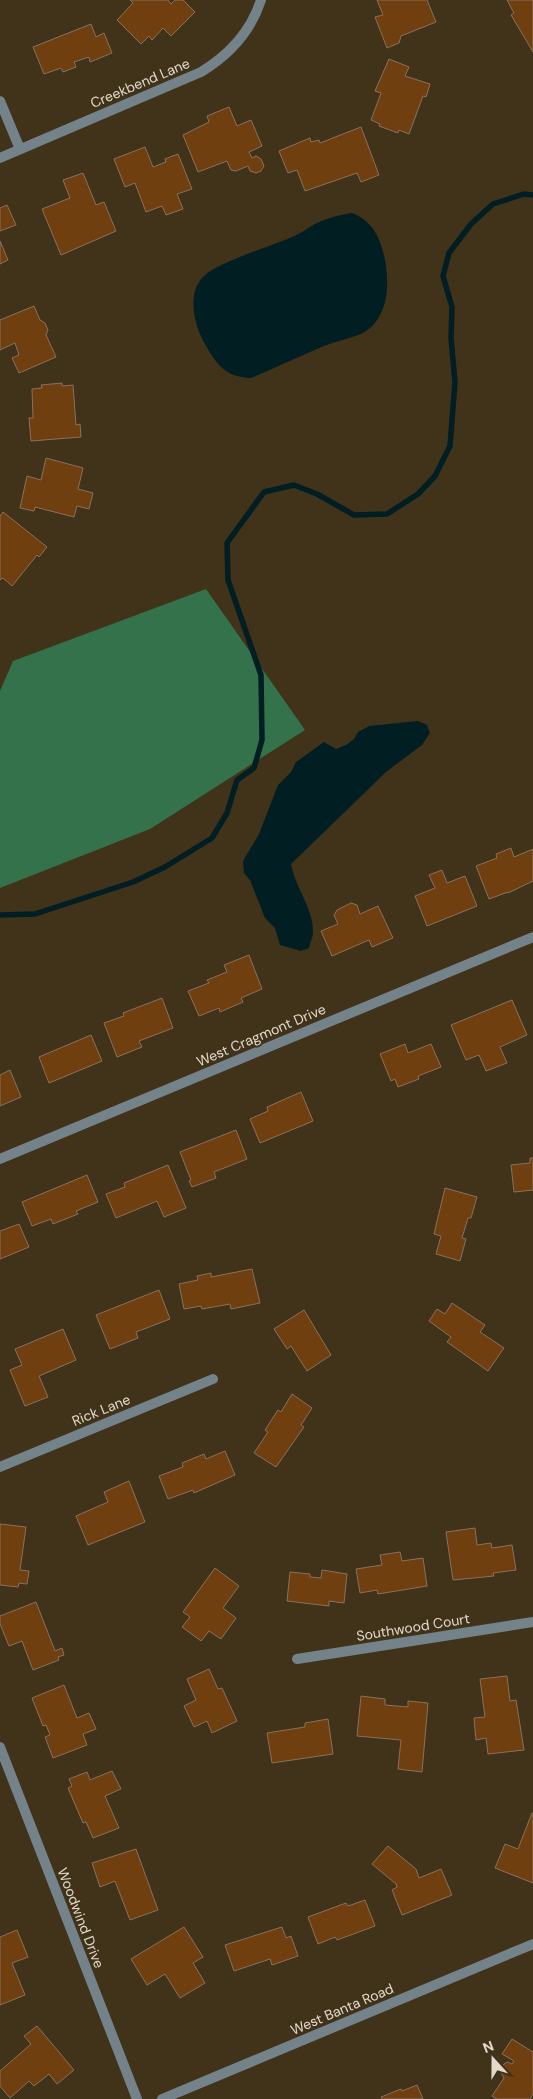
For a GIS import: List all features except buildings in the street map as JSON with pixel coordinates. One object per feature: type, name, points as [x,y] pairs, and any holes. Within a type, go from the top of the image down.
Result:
[{"type":"street","name":"Creekbend Lane","points":[[0,158],[201,72],[215,64],[231,50],[249,26],[261,0]]},
{"type":"street","points":[[0,101],[20,149]]},
{"type":"street","name":"West Cragmont Drive","points":[[0,1159],[533,937]]},
{"type":"street","name":"Rick Lane","points":[[0,1467],[213,1379]]},
{"type":"street","name":"Southwood Court","points":[[297,1659],[533,1622]]},
{"type":"street","name":"Woodwind Drive","points":[[0,1747],[137,2099]]},
{"type":"street","name":"West Banta Road","points":[[162,2099],[533,1944]]},
{"type":"green space","points":[[206,589],[305,730],[150,829],[0,888],[0,691],[13,661]]},
{"type":"water","points":[[352,213],[371,226],[383,252],[387,270],[387,291],[382,312],[377,321],[361,334],[324,346],[251,378],[235,375],[218,364],[205,344],[195,319],[195,291],[198,283],[204,276],[221,265],[295,236],[315,224],[333,217]]},
{"type":"water","points":[[418,721],[427,725],[430,733],[422,745],[386,772],[291,864],[310,914],[313,934],[309,948],[301,951],[280,945],[275,928],[265,918],[250,880],[244,873],[243,861],[259,834],[278,785],[291,772],[296,762],[324,742],[336,749],[346,745],[354,739],[358,732],[369,726]]},
{"type":"waterway","points":[[0,915],[35,914],[133,882],[165,867],[212,838],[227,813],[237,780],[254,768],[262,740],[261,675],[228,580],[227,543],[264,492],[294,485],[317,494],[354,515],[387,514],[418,494],[435,476],[450,446],[455,382],[451,338],[452,307],[443,276],[449,253],[471,224],[493,204],[524,194],[533,195]]}]
